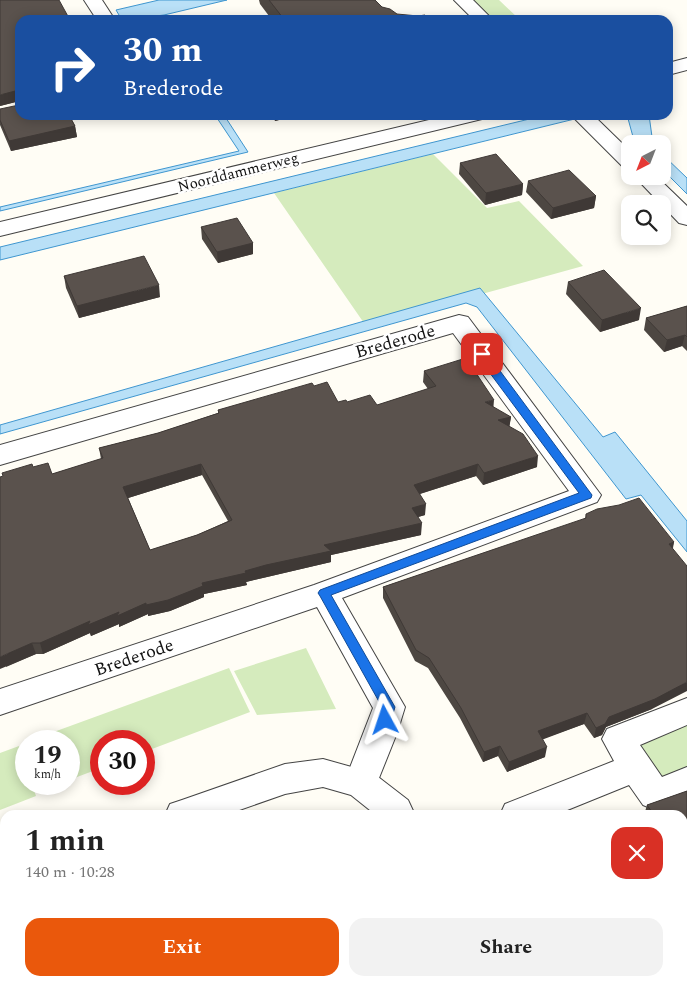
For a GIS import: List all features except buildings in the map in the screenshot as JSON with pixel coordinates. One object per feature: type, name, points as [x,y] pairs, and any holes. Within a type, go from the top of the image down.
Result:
[{"type":"street","points":[[93,0],[103,15]]},
{"type":"street","points":[[463,0],[479,15]]},
{"type":"street","points":[[673,68],[687,64]]},
{"type":"street","name":"Noorddammerweg","points":[[0,229],[454,120]]},
{"type":"street","points":[[586,120],[621,153]]},
{"type":"street","points":[[653,185],[687,218]]},
{"type":"street","name":"Brederode","points":[[0,455],[459,323],[587,495],[324,593],[0,702]]},
{"type":"street","points":[[324,593],[389,707],[361,783]]},
{"type":"street","points":[[687,712],[618,739],[655,795],[687,782]]},
{"type":"street","points":[[529,810],[636,766]]},
{"type":"street","points":[[196,810],[285,779],[322,773],[361,783],[395,810]]},
{"type":"green space","points":[[472,0],[499,0],[515,15],[488,15]]},
{"type":"green space","points":[[433,154],[487,208],[519,201],[583,266],[366,326],[274,193]]},
{"type":"green space","points":[[306,648],[336,709],[257,715],[234,671]]},
{"type":"green space","points":[[229,668],[250,712],[155,748],[155,730],[90,730],[90,772],[80,776],[80,730],[59,730]]},
{"type":"green space","points":[[687,717],[687,778],[656,790],[624,741]]},
{"type":"green space","points":[[15,747],[15,795],[36,796],[0,810],[0,753]]},
{"type":"water","points":[[159,0],[227,0],[164,15],[119,15],[116,10]]},
{"type":"water","points":[[218,120],[227,120],[248,152],[0,211],[0,207],[239,151]]},
{"type":"water","points":[[525,120],[571,120],[0,260],[0,247]]},
{"type":"water","points":[[628,120],[650,120],[652,135],[633,135]]},
{"type":"water","points":[[671,163],[687,178],[687,194],[671,178]]},
{"type":"water","points":[[480,288],[603,437],[615,432],[687,521],[687,552],[641,495],[626,499],[477,307],[466,303],[0,434],[0,425]]},
{"type":"route","points":[[385,720],[389,707],[324,593],[587,495],[482,354]]}]
